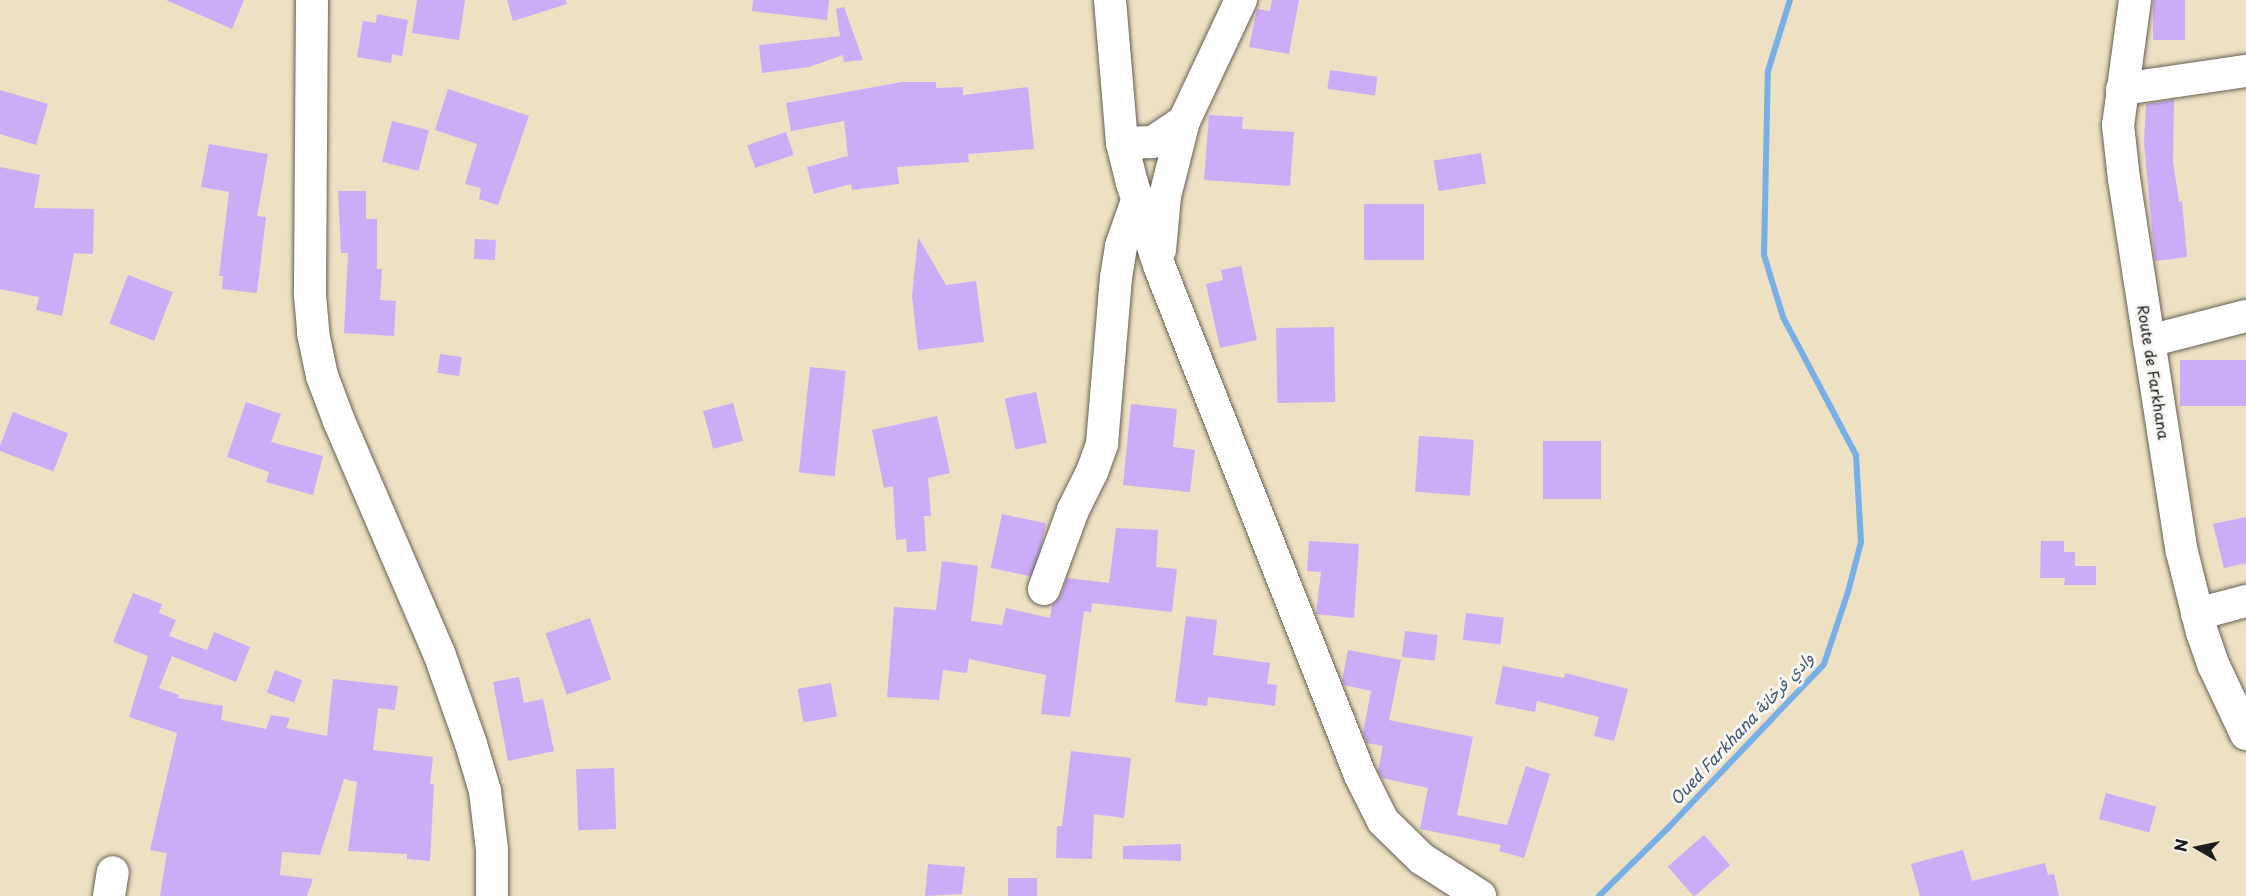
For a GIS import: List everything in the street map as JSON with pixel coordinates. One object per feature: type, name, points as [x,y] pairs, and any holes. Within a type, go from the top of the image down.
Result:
[{"type":"street","points":[[312,0],[310,295],[313,333],[322,376],[339,421],[439,653],[471,744],[485,791],[492,850],[492,896]]},
{"type":"street","points":[[1110,0],[1122,143],[1160,268],[1360,776],[1383,821],[1422,860],[1478,895]]},
{"type":"street","points":[[1160,268],[1165,196],[1184,121],[1241,0]]},
{"type":"street","name":"Route de Farkhana","points":[[2135,0],[2118,125],[2149,341],[2182,552],[2197,614],[2214,666],[2246,734]]},
{"type":"street","points":[[2122,89],[2246,71]]},
{"type":"street","points":[[1122,143],[1153,142],[1184,121]]},
{"type":"street","points":[[1044,589],[1073,510],[1092,472],[1102,444],[1116,278],[1121,246],[1138,198]]},
{"type":"street","points":[[2149,341],[2246,316]]},
{"type":"street","points":[[2197,614],[2246,601]]},
{"type":"building","points":[[166,0],[244,0],[232,29]]},
{"type":"building","points":[[417,0],[465,0],[459,40],[412,33]]},
{"type":"building","points":[[507,0],[566,0],[567,4],[513,21]]},
{"type":"building","points":[[753,0],[829,0],[827,20],[752,11]]},
{"type":"building","points":[[1272,0],[1299,0],[1289,54],[1249,47],[1257,9],[1270,11]]},
{"type":"building","points":[[2153,0],[2185,0],[2185,40],[2153,40]]},
{"type":"building","points":[[844,7],[863,60],[844,62],[843,55],[809,67],[762,73],[759,45],[840,36],[836,9]]},
{"type":"building","points":[[377,14],[408,20],[402,56],[392,54],[391,63],[357,57],[363,21],[376,23]]},
{"type":"building","points":[[1330,70],[1378,77],[1375,95],[1327,89]]},
{"type":"building","points":[[902,82],[936,82],[936,88],[963,87],[963,95],[1028,87],[1034,149],[968,154],[969,162],[897,167],[899,184],[852,190],[851,184],[814,194],[807,167],[848,156],[844,121],[791,131],[786,103]]},
{"type":"building","points":[[448,89],[529,116],[498,205],[479,199],[481,188],[465,184],[477,144],[435,130]]},
{"type":"building","points":[[0,90],[48,104],[36,145],[0,134]]},
{"type":"building","points":[[2174,100],[2173,162],[2179,202],[2182,201],[2187,257],[2155,261],[2144,143],[2146,104]]},
{"type":"building","points":[[1209,115],[1243,117],[1242,129],[1294,132],[1290,186],[1204,180]]},
{"type":"building","points":[[392,121],[429,130],[419,171],[382,162]]},
{"type":"building","points":[[786,132],[794,155],[755,168],[747,145]]},
{"type":"building","points":[[209,144],[268,154],[257,216],[266,217],[257,293],[222,289],[223,276],[219,276],[229,192],[201,187]]},
{"type":"building","points":[[1481,153],[1486,184],[1438,191],[1434,161]]},
{"type":"building","points":[[0,167],[40,175],[34,208],[94,209],[93,254],[74,253],[62,316],[36,310],[39,297],[0,289]]},
{"type":"building","points":[[338,191],[366,191],[366,219],[377,219],[377,269],[382,269],[380,300],[396,301],[394,336],[344,333],[348,253],[341,253]]},
{"type":"building","points":[[1364,204],[1424,204],[1424,260],[1364,260]]},
{"type":"building","points":[[918,237],[946,285],[976,281],[984,342],[918,350],[912,296]]},
{"type":"building","points":[[475,239],[496,240],[495,260],[474,259]]},
{"type":"building","points":[[1241,266],[1257,340],[1220,348],[1206,284],[1223,280],[1221,270]]},
{"type":"building","points":[[128,275],[173,292],[154,341],[109,324]]},
{"type":"building","points":[[1334,327],[1335,402],[1277,403],[1276,328]]},
{"type":"building","points":[[440,354],[462,357],[459,376],[437,373]]},
{"type":"building","points":[[2180,360],[2246,360],[2246,406],[2180,406]]},
{"type":"building","points":[[810,367],[846,371],[835,476],[799,472]]},
{"type":"building","points":[[1036,392],[1047,443],[1016,450],[1005,399]]},
{"type":"building","points":[[246,402],[281,414],[271,442],[323,456],[313,495],[266,482],[269,472],[227,457]]},
{"type":"building","points":[[733,403],[743,441],[713,449],[703,411]]},
{"type":"building","points":[[1131,404],[1177,409],[1173,447],[1195,450],[1190,492],[1123,485]]},
{"type":"building","points":[[13,412],[68,433],[53,471],[0,451]]},
{"type":"building","points":[[937,416],[950,473],[928,478],[931,516],[924,516],[926,551],[907,552],[906,539],[896,540],[893,486],[884,488],[872,430]]},
{"type":"building","points":[[1419,436],[1474,440],[1470,496],[1415,492]]},
{"type":"building","points":[[1543,441],[1601,441],[1601,499],[1543,499]]},
{"type":"building","points":[[1002,514],[1046,523],[1035,577],[991,568]]},
{"type":"building","points":[[2246,517],[2246,563],[2224,568],[2213,524]]},
{"type":"building","points":[[1116,528],[1158,530],[1156,567],[1177,569],[1172,612],[1092,603],[1091,612],[1084,611],[1070,717],[1041,714],[1046,675],[969,659],[967,673],[943,670],[939,700],[887,697],[894,607],[936,610],[942,561],[978,566],[971,621],[1002,625],[1006,608],[1050,618],[1052,605],[1061,596],[1067,578],[1109,583]]},
{"type":"building","points":[[1309,541],[1359,544],[1354,618],[1316,614],[1321,572],[1307,571]]},
{"type":"building","points":[[2041,541],[2064,541],[2064,552],[2075,552],[2075,566],[2096,566],[2096,585],[2064,585],[2065,578],[2040,578]]},
{"type":"building","points":[[133,593],[162,604],[159,613],[176,620],[169,636],[207,650],[214,632],[250,647],[236,682],[172,656],[159,688],[179,695],[178,698],[223,706],[221,720],[266,729],[271,715],[290,718],[286,728],[327,736],[333,679],[398,686],[395,710],[378,708],[373,750],[433,757],[430,784],[434,784],[430,861],[407,859],[407,854],[348,851],[357,782],[344,779],[320,855],[282,852],[280,875],[313,879],[307,896],[160,896],[167,853],[150,850],[177,733],[129,717],[148,656],[113,642]]},
{"type":"building","points":[[1466,613],[1504,618],[1500,644],[1463,640]]},
{"type":"building","points":[[1186,616],[1217,620],[1213,655],[1270,663],[1267,684],[1277,685],[1275,706],[1208,697],[1207,706],[1175,702]]},
{"type":"building","points":[[590,618],[611,679],[567,695],[546,633]]},
{"type":"building","points":[[1405,631],[1438,635],[1435,661],[1402,657]]},
{"type":"building","points":[[1348,650],[1401,660],[1389,720],[1473,737],[1457,815],[1507,825],[1526,766],[1550,774],[1524,858],[1499,851],[1501,845],[1420,829],[1428,788],[1382,778],[1378,771],[1383,746],[1367,743],[1363,733],[1371,691],[1344,685],[1342,681]]},
{"type":"building","points":[[1503,666],[1564,678],[1565,673],[1628,689],[1614,741],[1594,736],[1599,717],[1537,701],[1535,712],[1495,704]]},
{"type":"building","points":[[275,670],[302,680],[294,702],[267,693]]},
{"type":"building","points":[[519,677],[524,703],[543,699],[554,751],[508,761],[493,682]]},
{"type":"building","points":[[831,683],[837,716],[803,722],[798,689]]},
{"type":"building","points":[[1071,751],[1131,758],[1124,818],[1094,814],[1092,859],[1056,858],[1057,826],[1062,826]]},
{"type":"building","points":[[614,768],[616,829],[578,830],[576,769]]},
{"type":"building","points":[[2106,793],[2156,806],[2149,833],[2099,819]]},
{"type":"building","points":[[1704,835],[1730,865],[1695,896],[1668,866]]},
{"type":"building","points":[[1181,844],[1181,861],[1123,859],[1123,846]]},
{"type":"building","points":[[1963,850],[1972,881],[2045,863],[2048,875],[2054,874],[2059,896],[1920,896],[1911,864]]},
{"type":"building","points":[[928,864],[965,867],[962,894],[925,896]]},
{"type":"building","points":[[1008,878],[1037,878],[1037,896],[1008,896]]},
{"type":"waterway","name":"Oued Farkhana وادي فرخانة","points":[[1599,896],[1668,828],[1824,664],[1848,592],[1861,542],[1856,455],[1783,317],[1764,255],[1768,71],[1790,0]]}]
